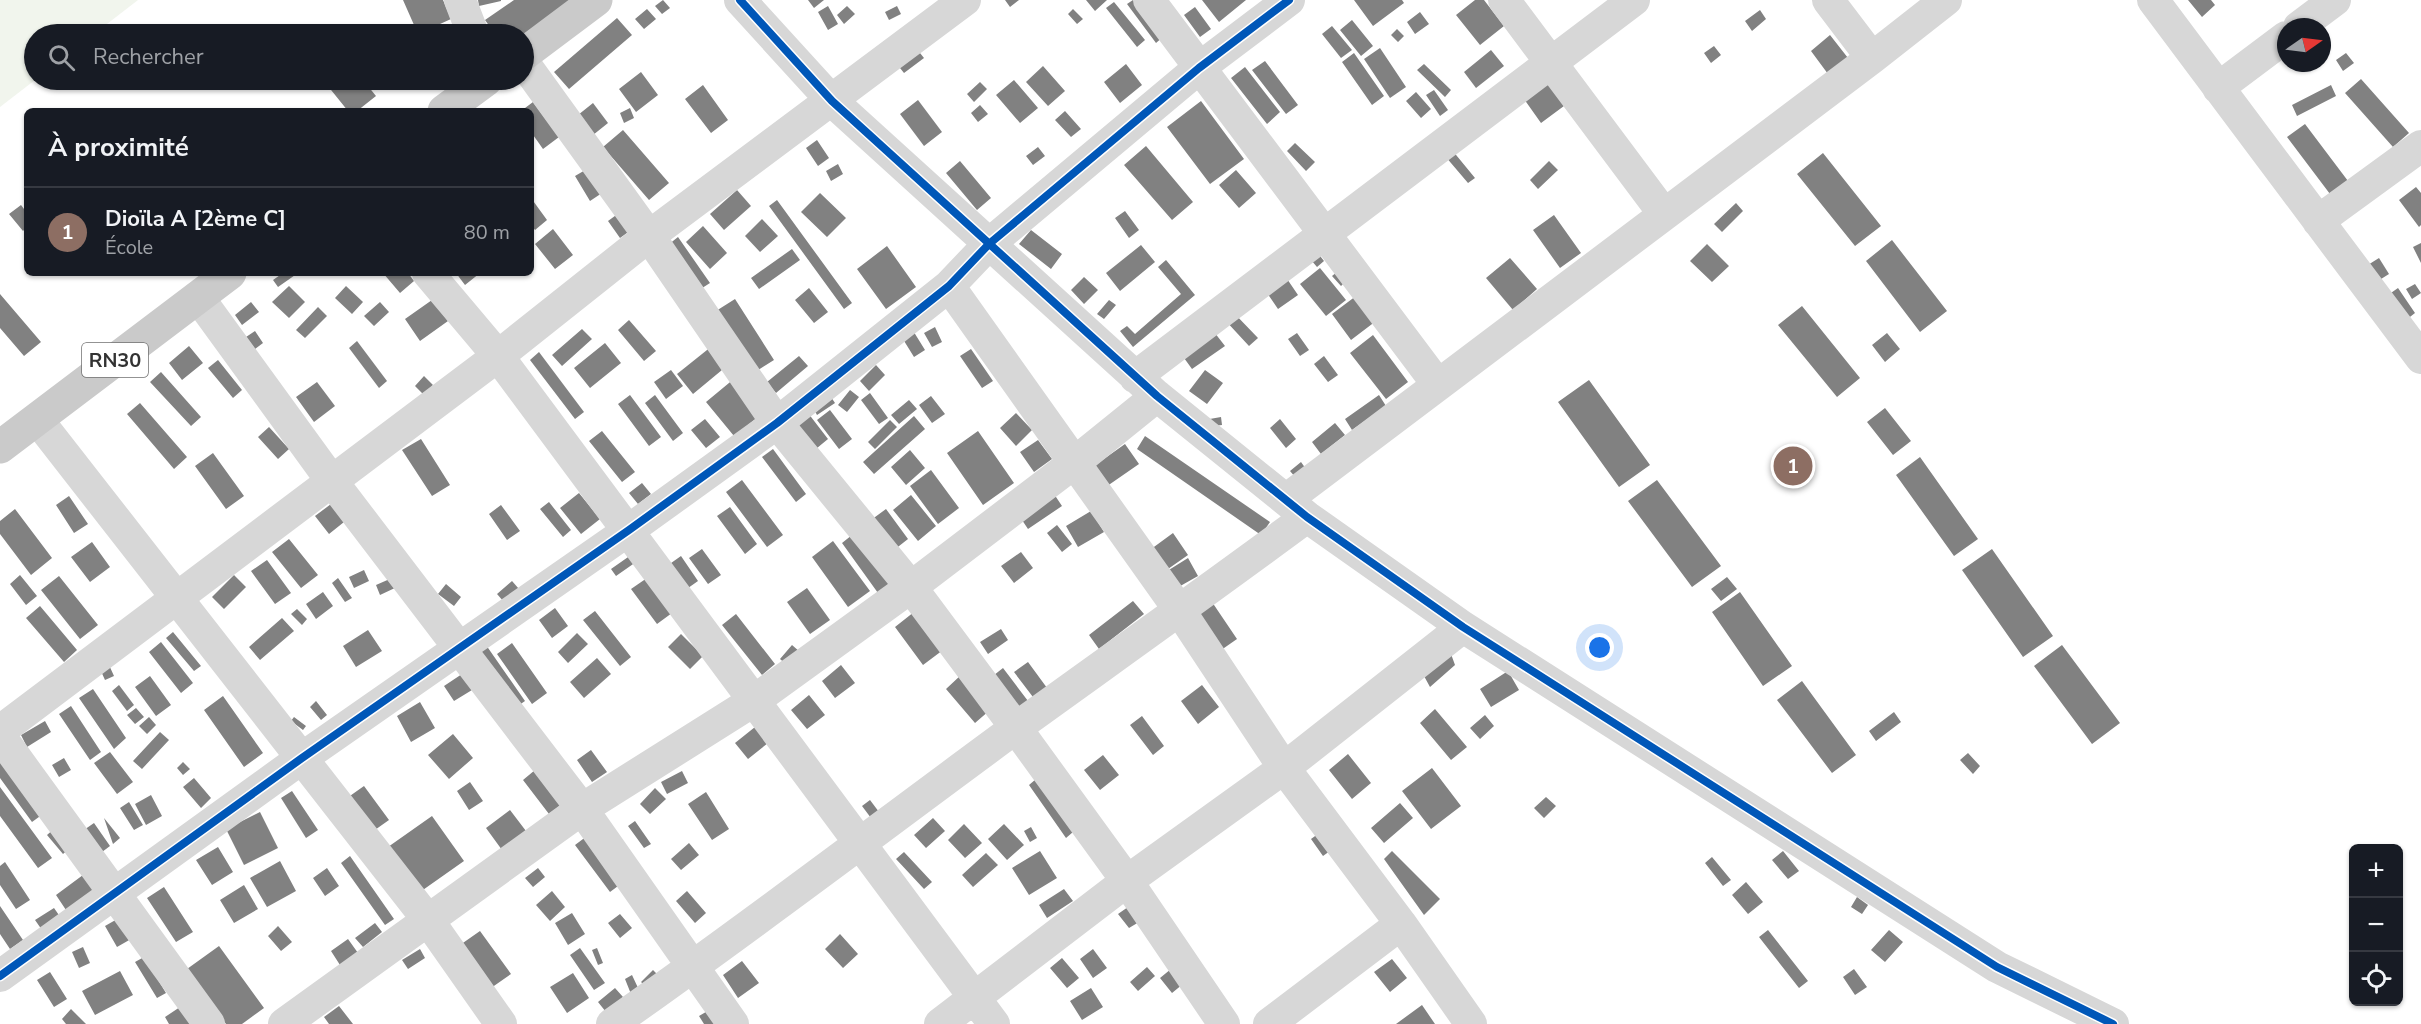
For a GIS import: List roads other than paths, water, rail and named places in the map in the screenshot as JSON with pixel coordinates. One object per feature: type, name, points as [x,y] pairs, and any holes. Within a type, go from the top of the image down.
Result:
[{"type":"main road","points":[[534,46],[596,0]]},
{"type":"main road","points":[[448,108],[472,90]]},
{"type":"main road","name":"RN30","points":[[0,447],[226,276]]},
{"type":"street","points":[[460,0],[469,24]]},
{"type":"street","points":[[740,0],[832,101],[1146,386],[1297,508],[1463,627],[1997,968],[2113,1024]]},
{"type":"street","points":[[0,731],[498,356],[649,236],[965,0]]},
{"type":"street","points":[[1149,0],[1438,385]]},
{"type":"street","points":[[0,976],[302,758],[629,530],[777,423],[949,286],[989,244],[1199,68],[1289,0]]},
{"type":"street","points":[[1504,0],[1664,213]]},
{"type":"street","points":[[284,1024],[582,809],[755,700],[910,587],[1074,462],[1146,386],[1324,234],[1634,0]]},
{"type":"street","points":[[1828,0],[1872,58]]},
{"type":"street","points":[[612,1024],[693,968],[1016,728],[1180,611],[1438,385],[1946,0]]},
{"type":"street","points":[[2153,0],[2421,358]]},
{"type":"street","points":[[2311,18],[2335,0]]},
{"type":"street","points":[[2218,88],[2277,44]]},
{"type":"street","points":[[534,77],[649,236],[777,423],[910,587],[1016,728],[1127,881],[1224,1024]]},
{"type":"street","points":[[2318,221],[2421,146]]},
{"type":"street","points":[[431,276],[498,356],[994,1024]]},
{"type":"street","points":[[949,286],[1180,611],[1284,768],[1401,924],[1471,1024]]},
{"type":"street","points":[[198,297],[331,480],[582,809],[733,1024]]},
{"type":"street","points":[[37,419],[428,920],[501,1024]]},
{"type":"street","points":[[940,1024],[1127,881],[1284,768],[1463,627]]},
{"type":"street","points":[[0,736],[209,1024]]},
{"type":"street","points":[[1269,1024],[1401,924]]},
{"type":"place","name":"Dioïla A [2ème C]","points":[[1793,466]]}]
